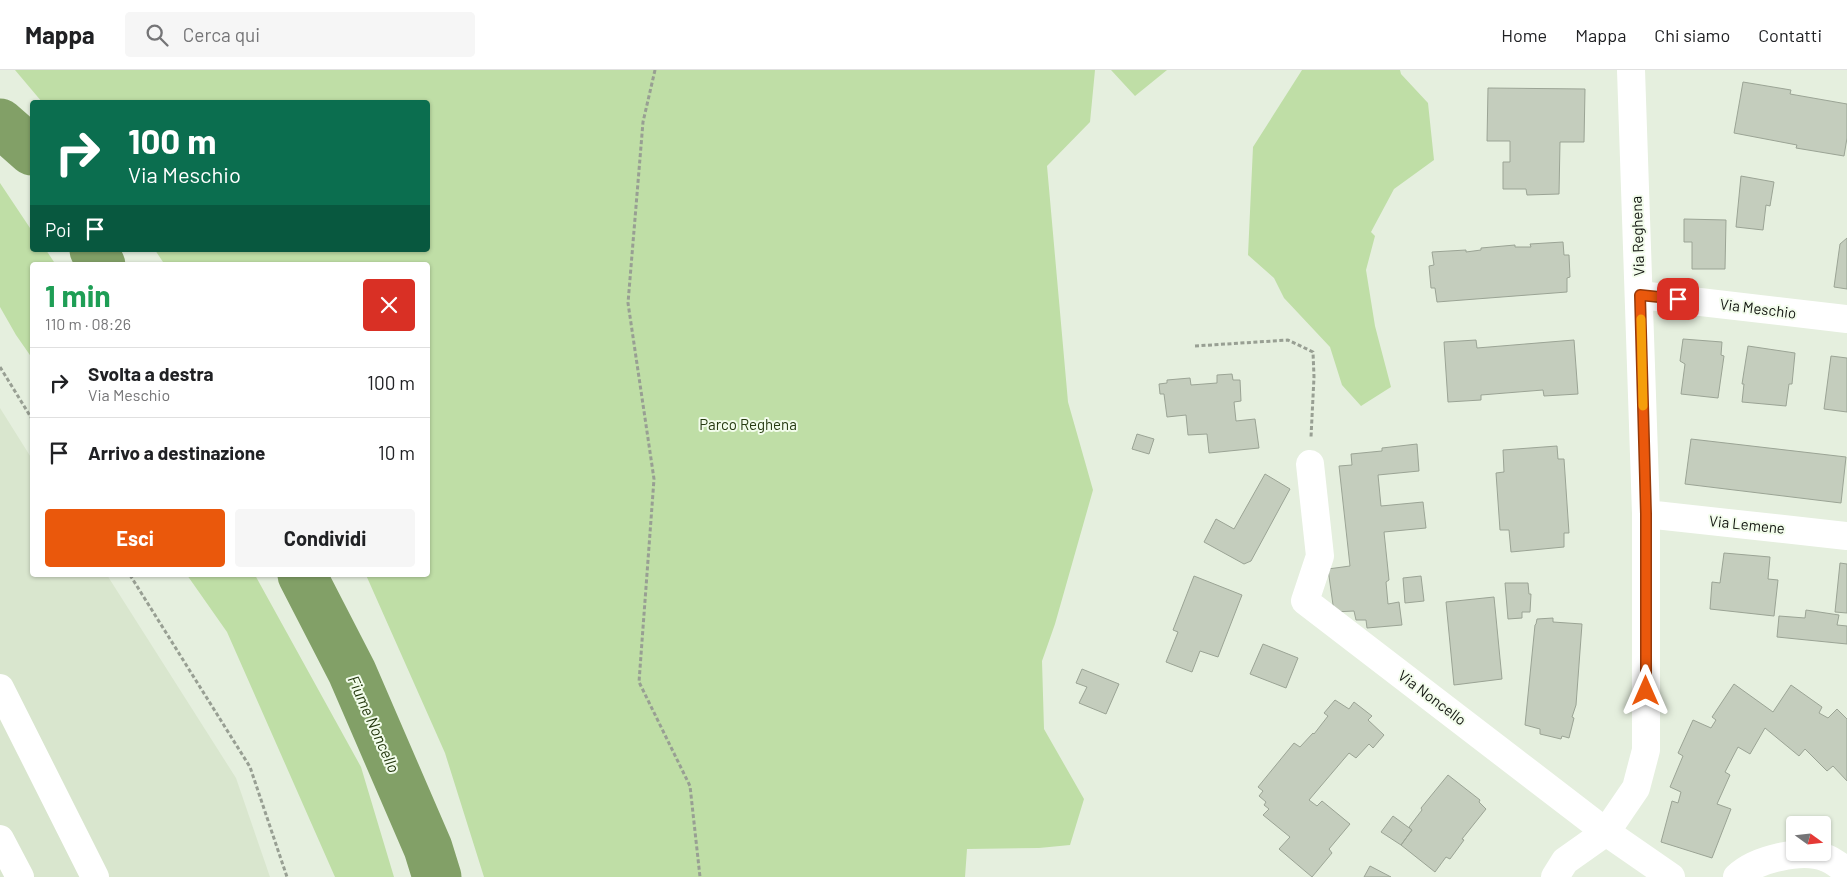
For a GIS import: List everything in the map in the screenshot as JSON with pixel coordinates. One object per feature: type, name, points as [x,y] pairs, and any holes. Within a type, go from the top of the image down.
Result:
[{"type":"street","name":"Via Reghena","points":[[1555,877],[1565,861],[1606,832],[1636,788],[1646,750],[1646,514],[1631,70]]},
{"type":"street","name":"Via Meschio","points":[[1640,295],[1847,319]]},
{"type":"street","name":"Via Noncello","points":[[1310,464],[1320,556],[1305,601],[1606,832],[1671,877]]},
{"type":"street","name":"Via Lemene","points":[[1646,514],[1847,536]]},
{"type":"street","points":[[0,688],[95,877]]},
{"type":"street","points":[[0,839],[20,877]]},
{"type":"street","points":[[1737,877],[1764,861],[1803,854],[1826,858],[1847,870]]},
{"type":"path","points":[[655,70],[644,122],[628,302],[654,479],[639,682],[690,786],[700,877]]},
{"type":"path","points":[[1195,346],[1288,340],[1313,352],[1314,411],[1310,464]]},
{"type":"path","points":[[0,367],[30,416]]},
{"type":"path","points":[[131,577],[250,767],[287,877]]},
{"type":"shaded area","points":[[0,408],[30,456],[30,577],[108,577],[236,778],[270,877],[0,877]]},
{"type":"green space","name":"Parco Reghena","points":[[15,70],[1095,70],[1090,122],[1047,166],[1068,402],[1093,490],[1055,624],[1042,661],[1044,729],[1084,799],[1070,845],[1039,848],[967,849],[965,877],[484,877],[445,753],[367,577],[430,577],[430,262],[163,262],[156,252],[430,252],[430,100],[40,100]]},
{"type":"green space","points":[[1111,70],[1167,70],[1135,96]]},
{"type":"green space","points":[[1302,70],[1400,70],[1401,74],[1428,103],[1434,160],[1394,189],[1371,232],[1375,236],[1366,270],[1375,326],[1391,387],[1361,406],[1342,385],[1330,347],[1284,298],[1274,278],[1248,255],[1253,147]]},
{"type":"green space","points":[[0,183],[30,228],[30,252],[47,252],[54,262],[30,262],[30,355],[0,307]]},
{"type":"green space","points":[[188,577],[256,577],[361,767],[394,877],[335,877],[227,632]]},
{"type":"building","points":[[1743,82],[1791,90],[1790,94],[1847,104],[1847,138],[1844,156],[1796,148],[1797,145],[1734,133]]},
{"type":"building","points":[[1488,88],[1585,89],[1584,142],[1560,142],[1559,194],[1527,195],[1526,189],[1503,189],[1503,162],[1510,162],[1510,141],[1487,141]]},
{"type":"building","points":[[1741,176],[1774,182],[1770,206],[1766,205],[1763,230],[1736,227]]},
{"type":"building","points":[[1684,219],[1726,220],[1725,269],[1692,269],[1692,242],[1684,242]]},
{"type":"building","points":[[1847,238],[1847,289],[1834,287],[1840,244]]},
{"type":"building","points":[[1563,242],[1564,255],[1569,255],[1570,277],[1567,278],[1567,292],[1437,302],[1435,288],[1431,288],[1429,266],[1434,265],[1432,252],[1466,250],[1466,252],[1481,250],[1481,248],[1515,245],[1515,247],[1531,247],[1530,244]]},
{"type":"building","points":[[1683,339],[1722,342],[1721,355],[1724,356],[1718,398],[1681,394],[1685,364],[1680,361]]},
{"type":"building","points":[[1476,340],[1477,348],[1574,340],[1578,394],[1544,396],[1543,390],[1481,395],[1481,400],[1448,402],[1444,342]]},
{"type":"building","points":[[1748,346],[1795,353],[1792,384],[1789,384],[1786,406],[1742,402],[1744,384],[1742,384]]},
{"type":"building","points":[[1831,356],[1847,358],[1847,412],[1824,409]]},
{"type":"building","points":[[1232,374],[1233,380],[1240,380],[1241,401],[1234,402],[1236,421],[1255,419],[1259,448],[1209,453],[1207,434],[1188,435],[1186,415],[1167,417],[1164,394],[1160,394],[1159,384],[1167,383],[1167,380],[1190,378],[1191,385],[1217,383],[1217,375]]},
{"type":"building","points":[[1137,434],[1154,439],[1149,454],[1132,449]]},
{"type":"building","points":[[1691,439],[1846,457],[1841,503],[1685,484]]},
{"type":"building","points":[[1417,444],[1419,471],[1378,475],[1381,506],[1423,502],[1426,528],[1384,532],[1389,580],[1386,582],[1388,604],[1399,602],[1402,625],[1367,628],[1366,620],[1356,620],[1354,611],[1334,612],[1328,569],[1350,566],[1339,466],[1352,465],[1351,454],[1382,451],[1382,448]]},
{"type":"building","points":[[1557,446],[1558,459],[1564,459],[1569,533],[1564,533],[1564,547],[1511,552],[1509,530],[1500,530],[1496,473],[1504,472],[1503,450]]},
{"type":"building","points":[[1265,474],[1290,489],[1251,561],[1244,564],[1204,542],[1216,519],[1234,529]]},
{"type":"building","points":[[1724,553],[1770,557],[1768,579],[1778,580],[1774,616],[1710,609],[1712,582],[1720,583]]},
{"type":"building","points":[[1840,563],[1847,564],[1847,613],[1835,612]]},
{"type":"building","points":[[1194,576],[1242,595],[1218,657],[1200,651],[1192,672],[1166,662],[1178,632],[1173,630]]},
{"type":"building","points":[[1421,576],[1424,601],[1405,603],[1403,578]]},
{"type":"building","points":[[1505,583],[1528,583],[1529,594],[1531,594],[1530,612],[1522,612],[1522,618],[1508,619]]},
{"type":"building","points":[[1494,597],[1502,679],[1454,685],[1446,602]]},
{"type":"building","points":[[1806,610],[1839,615],[1837,625],[1847,626],[1847,644],[1777,637],[1779,616],[1805,618]]},
{"type":"building","points":[[1553,618],[1553,622],[1582,624],[1576,705],[1572,717],[1574,718],[1569,738],[1562,736],[1561,739],[1540,734],[1540,729],[1525,725],[1535,625],[1537,619]]},
{"type":"building","points":[[1263,644],[1298,658],[1286,688],[1250,674]]},
{"type":"building","points":[[1082,669],[1119,684],[1106,714],[1079,703],[1087,687],[1076,683]]},
{"type":"building","points":[[1734,684],[1773,712],[1791,685],[1822,707],[1819,713],[1828,718],[1837,709],[1847,719],[1847,781],[1833,766],[1827,771],[1805,749],[1799,756],[1765,728],[1750,754],[1738,747],[1725,772],[1730,775],[1717,804],[1731,809],[1712,858],[1661,842],[1672,801],[1678,803],[1681,792],[1670,787],[1683,756],[1678,753],[1693,720],[1711,728],[1716,720],[1712,717]]},
{"type":"building","points":[[1335,700],[1349,709],[1354,702],[1372,716],[1368,720],[1384,735],[1373,748],[1369,744],[1356,758],[1349,753],[1309,800],[1317,806],[1322,801],[1350,824],[1329,849],[1332,853],[1312,877],[1279,849],[1290,837],[1263,815],[1269,809],[1264,805],[1266,802],[1259,796],[1263,791],[1258,787],[1294,743],[1300,747],[1314,734],[1328,716],[1324,713]]},
{"type":"building","points":[[1448,775],[1480,800],[1479,802],[1486,809],[1462,839],[1464,840],[1450,859],[1446,857],[1435,872],[1401,845],[1412,830],[1409,827],[1422,810],[1421,808]]},
{"type":"building","points":[[1393,816],[1412,830],[1401,845],[1381,832]]},
{"type":"building","points":[[1370,866],[1391,877],[1364,877]]},
{"type":"waterway","name":"Fiume Noncello","points":[[0,123],[30,149]]},
{"type":"waterway","name":"Fiume Noncello","points":[[95,252],[100,262]]},
{"type":"waterway","name":"Fiume Noncello","points":[[303,577],[352,672],[428,848],[437,877]]},
{"type":"slow traffic","points":[[1641,319],[1643,406]]},
{"type":"route","points":[[1646,691],[1646,514],[1640,295],[1678,299]]}]
